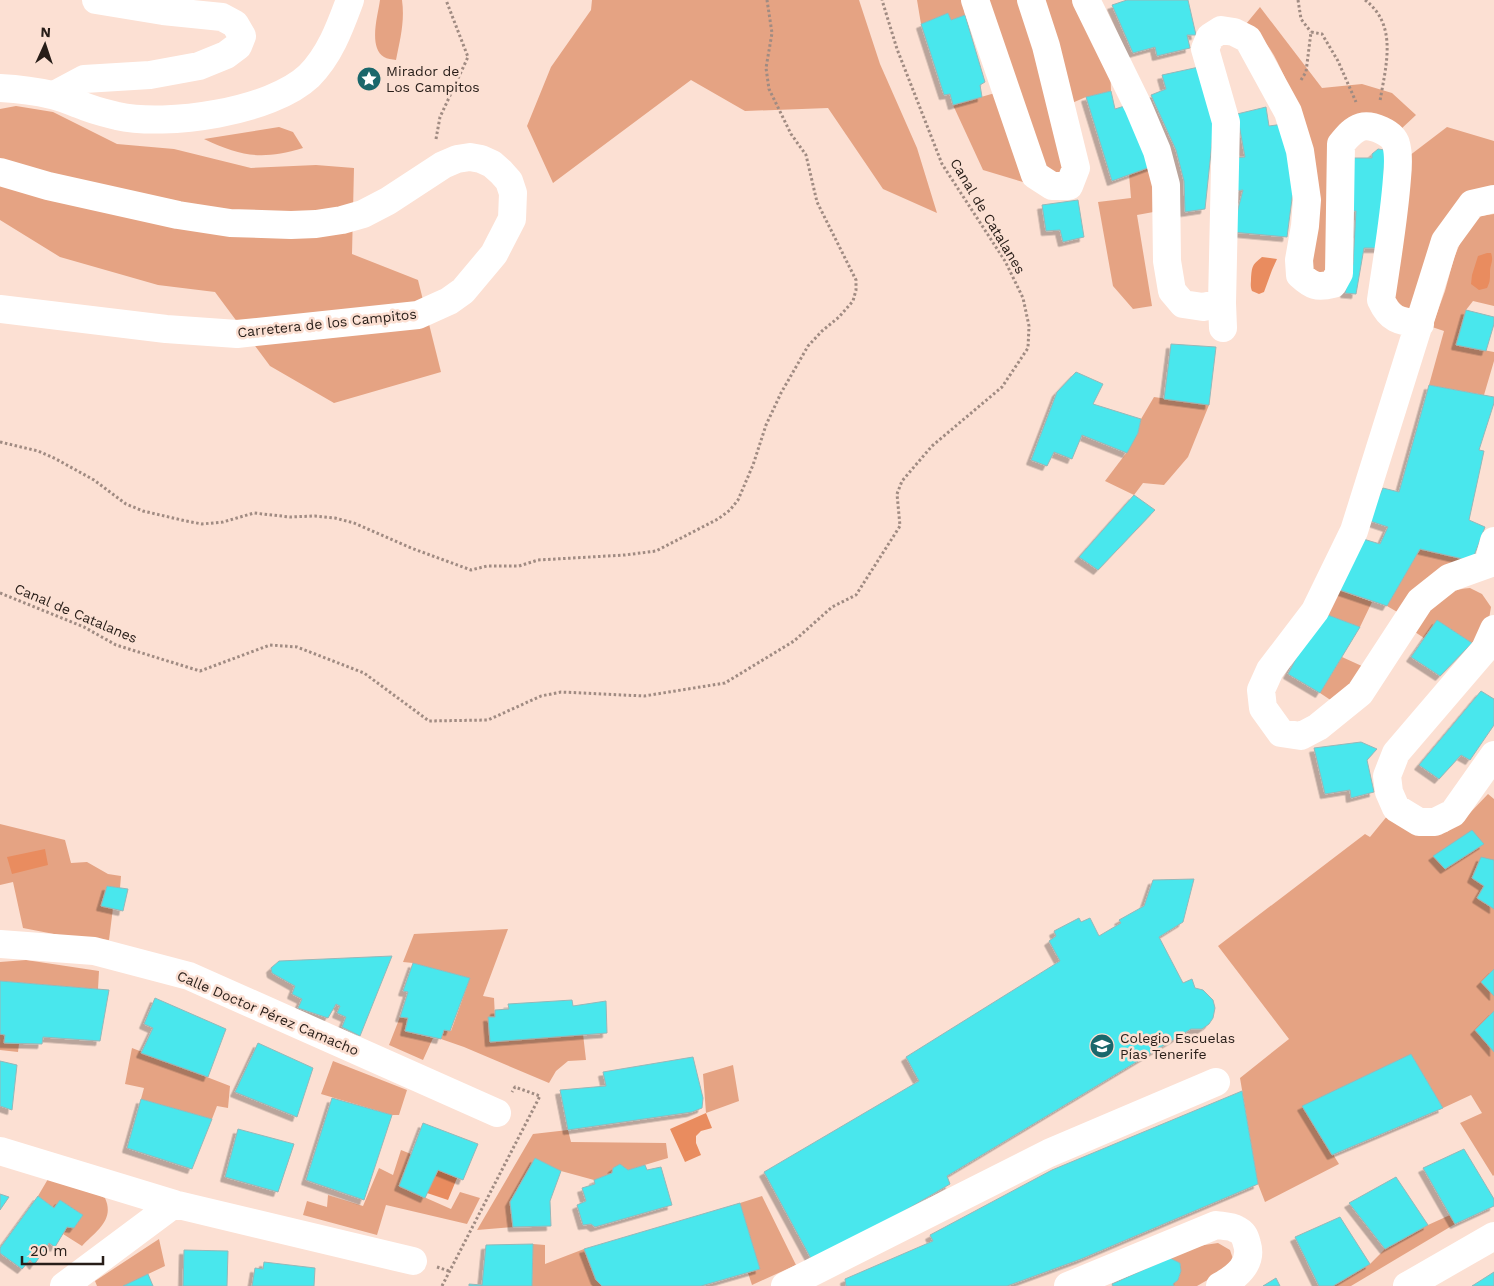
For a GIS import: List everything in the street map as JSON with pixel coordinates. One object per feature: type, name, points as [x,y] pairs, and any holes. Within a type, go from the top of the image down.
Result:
[{"type":"street","points":[[54,95],[84,79],[150,75],[199,66],[226,55],[238,46],[242,36],[235,24],[222,17],[163,11],[96,0]]},
{"type":"street","points":[[0,88],[22,89],[54,95],[83,106],[119,116],[158,120],[200,117],[241,108],[274,97],[309,76],[331,47],[350,0]]},
{"type":"street","points":[[975,0],[1035,175],[1052,186],[1069,186],[1076,168],[1046,46],[1031,0]]},
{"type":"street","points":[[1086,0],[1138,106],[1157,151],[1166,185],[1167,261],[1172,291],[1183,304],[1202,307],[1222,316],[1226,122],[1205,49],[1210,37],[1221,30],[1234,32],[1248,39],[1288,112],[1300,151],[1307,200],[1299,260],[1300,275],[1310,284],[1323,287],[1333,284],[1339,273],[1341,144],[1349,134],[1362,126],[1388,133],[1396,144],[1398,167],[1396,191],[1381,300],[1387,313],[1400,321],[1420,324]]},
{"type":"street","name":"Carretera de los Campitos","points":[[0,172],[48,186],[178,215],[230,223],[291,225],[342,220],[363,214],[388,201],[443,165],[457,159],[470,157],[492,164],[509,181],[513,193],[512,219],[494,254],[463,291],[449,302],[418,315],[237,334],[166,329],[0,308]]},
{"type":"street","points":[[1492,558],[1449,578],[1420,601],[1360,693],[1318,727],[1301,736],[1281,733],[1262,708],[1261,690],[1270,670],[1315,611],[1354,531],[1445,241],[1472,204],[1494,199]]},
{"type":"street","points":[[1494,629],[1485,649],[1396,753],[1387,776],[1389,792],[1396,808],[1419,822],[1435,822],[1453,813],[1494,755]]},
{"type":"street","name":"Calle Doctor Pérez Camacho","points":[[0,944],[94,951],[189,976],[497,1113]]},
{"type":"street","points":[[794,1282],[1049,1153],[1216,1082]]},
{"type":"street","points":[[0,1151],[174,1204],[413,1261]]},
{"type":"street","points":[[64,1286],[174,1204]]},
{"type":"street","points":[[1068,1286],[1216,1225],[1234,1228],[1245,1235],[1248,1248],[1248,1260],[1241,1272],[1220,1286]]},
{"type":"street","points":[[1407,1286],[1494,1236]]},
{"type":"path","points":[[443,165],[435,145],[440,117],[468,58],[446,0]]},
{"type":"path","points":[[0,442],[38,451],[56,459],[94,480],[126,504],[143,511],[202,524],[223,522],[254,513],[290,517],[315,516],[335,518],[471,570],[487,566],[518,566],[538,560],[625,555],[656,551],[718,519],[730,510],[738,500],[773,409],[808,346],[822,331],[839,318],[853,301],[856,290],[856,280],[817,202],[806,155],[791,134],[769,89],[766,68],[772,33],[767,0]]},
{"type":"path","name":"Canal de Catalanes","points":[[0,593],[84,627],[116,645],[200,671],[270,645],[298,647],[364,673],[429,721],[488,720],[541,696],[561,692],[644,696],[724,683],[794,641],[832,607],[856,595],[900,526],[897,494],[902,481],[932,446],[1002,387],[1028,348],[1029,326],[1023,298],[1005,261],[942,164],[897,49],[882,0]]},
{"type":"path","points":[[1298,0],[1301,19],[1311,32],[1322,34],[1338,61],[1371,128]]},
{"type":"path","points":[[1365,0],[1375,8],[1384,24],[1388,43],[1371,128]]},
{"type":"path","points":[[1274,84],[1298,83],[1306,72],[1311,32]]},
{"type":"path","points":[[442,1286],[540,1096]]},
{"type":"shaded area","points":[[380,0],[402,0],[402,23],[396,60],[384,57],[376,46],[375,30]]},
{"type":"shaded area","points":[[592,0],[859,0],[880,64],[917,148],[937,213],[883,189],[828,108],[745,111],[691,80],[553,183],[527,126],[551,67],[591,10]]},
{"type":"shaded area","points":[[917,0],[962,0],[965,15],[951,20],[948,13],[921,24]]},
{"type":"shaded area","points":[[988,0],[1024,0],[1068,177],[1044,173]]},
{"type":"shaded area","points":[[1042,0],[1079,0],[1110,59],[1111,91],[1086,97],[1072,103]]},
{"type":"shaded area","points":[[1260,7],[1322,88],[1362,84],[1392,93],[1416,115],[1400,130],[1355,123],[1326,273],[1311,271],[1285,78],[1270,48],[1246,24]]},
{"type":"shaded area","points":[[995,93],[1023,182],[983,170],[953,105]]},
{"type":"shaded area","points":[[16,106],[53,112],[117,144],[174,149],[251,168],[316,165],[354,168],[352,254],[418,280],[441,372],[334,403],[270,366],[215,292],[158,285],[60,257],[0,220],[0,109]]},
{"type":"shaded area","points":[[279,127],[293,132],[303,148],[276,154],[252,155],[230,150],[204,139]]},
{"type":"shaded area","points":[[1447,127],[1494,141],[1494,195],[1411,309],[1406,313],[1391,299],[1405,159]]},
{"type":"shaded area","points":[[1153,166],[1159,211],[1137,215],[1152,306],[1133,309],[1113,286],[1098,202],[1131,198],[1129,174]]},
{"type":"shaded area","points":[[1494,214],[1494,306],[1473,301],[1466,310],[1456,345],[1494,352],[1494,361],[1484,395],[1429,385],[1444,331],[1432,327],[1454,258],[1467,226],[1481,216]]},
{"type":"shaded area","points":[[1491,253],[1492,259],[1489,282],[1487,288],[1479,290],[1471,284],[1472,275],[1478,256]]},
{"type":"shaded area","points":[[1262,257],[1277,259],[1264,292],[1259,294],[1252,291],[1251,275],[1253,266]]},
{"type":"shaded area","points":[[1154,397],[1209,405],[1188,457],[1164,485],[1143,483],[1134,495],[1105,481],[1127,452],[1138,433],[1141,419]]},
{"type":"shaded area","points":[[1420,549],[1472,561],[1399,613],[1387,606]]},
{"type":"shaded area","points":[[1334,588],[1372,602],[1360,627],[1320,612]]},
{"type":"shaded area","points":[[1470,588],[1482,594],[1491,607],[1487,631],[1472,643],[1437,620],[1424,638],[1415,632],[1432,608],[1443,597],[1451,592]]},
{"type":"shaded area","points":[[1342,657],[1364,667],[1335,703],[1320,693]]},
{"type":"shaded area","points":[[1488,794],[1494,799],[1494,1175],[1460,1123],[1482,1113],[1471,1095],[1443,1108],[1411,1054],[1303,1106],[1339,1164],[1265,1202],[1258,1184],[1240,1078],[1289,1039],[1218,946],[1365,834],[1370,837],[1388,815],[1423,835],[1447,832],[1467,816]]},
{"type":"shaded area","points":[[0,824],[65,840],[71,863],[87,862],[108,874],[121,876],[120,888],[107,886],[101,905],[113,908],[109,940],[59,935],[23,928],[13,882],[0,885]]},
{"type":"shaded area","points":[[45,849],[48,865],[12,874],[7,857]]},
{"type":"shaded area","points":[[508,929],[483,996],[494,998],[495,1017],[489,1017],[583,1034],[586,1060],[568,1061],[556,1071],[549,1083],[441,1039],[444,1030],[451,1031],[470,978],[403,962],[414,934]]},
{"type":"shaded area","points":[[26,960],[99,971],[98,989],[0,981],[0,962]]},
{"type":"shaded area","points":[[400,1017],[408,1018],[405,1031],[433,1038],[423,1060],[389,1045]]},
{"type":"shaded area","points":[[0,1034],[5,1035],[4,1043],[19,1044],[18,1052],[0,1050]]},
{"type":"shaded area","points":[[132,1048],[230,1086],[228,1108],[217,1106],[212,1119],[141,1099],[144,1088],[125,1084]]},
{"type":"shaded area","points":[[333,1061],[407,1090],[399,1115],[392,1115],[321,1094]]},
{"type":"shaded area","points":[[733,1065],[739,1101],[706,1113],[703,1074]]},
{"type":"shaded area","points":[[706,1113],[712,1128],[701,1131],[696,1136],[696,1143],[701,1155],[685,1162],[670,1129]]},
{"type":"shaded area","points":[[568,1130],[571,1142],[666,1143],[668,1158],[628,1170],[620,1164],[613,1168],[612,1173],[594,1180],[561,1171],[535,1158],[510,1202],[513,1227],[477,1230],[533,1134]]},
{"type":"shaded area","points":[[401,1150],[411,1154],[399,1186],[451,1209],[460,1192],[480,1198],[467,1224],[386,1205],[377,1235],[303,1215],[307,1201],[327,1207],[328,1195],[363,1206],[379,1168],[393,1175]]},
{"type":"shaded area","points":[[438,1170],[457,1178],[448,1200],[427,1193]]},
{"type":"shaded area","points":[[48,1179],[95,1193],[105,1198],[108,1213],[106,1219],[82,1246],[63,1234],[67,1227],[74,1228],[83,1215],[60,1200],[54,1208],[38,1196]]},
{"type":"shaded area","points":[[762,1196],[796,1265],[752,1285],[748,1273],[760,1269],[740,1203]]},
{"type":"shaded area","points":[[1450,1215],[1455,1224],[1351,1286],[1333,1286],[1370,1264],[1385,1249]]},
{"type":"shaded area","points":[[159,1239],[165,1266],[123,1286],[97,1286],[95,1281]]},
{"type":"shaded area","points":[[1218,1243],[1230,1250],[1233,1259],[1225,1270],[1197,1286],[1174,1286],[1173,1284],[1180,1275],[1181,1266],[1180,1263],[1170,1258],[1198,1246]]},
{"type":"shaded area","points":[[533,1244],[545,1245],[545,1264],[584,1249],[596,1280],[602,1286],[532,1286]]},
{"type":"building","points":[[1127,0],[1188,0],[1196,35],[1187,35],[1190,48],[1157,56],[1155,47],[1133,53],[1112,5]]},
{"type":"building","points":[[948,13],[951,20],[965,15],[985,82],[980,85],[982,97],[953,105],[950,94],[944,95],[921,24]]},
{"type":"building","points":[[1199,67],[1215,114],[1205,209],[1185,212],[1184,181],[1176,150],[1151,95],[1166,89],[1162,75]]},
{"type":"building","points":[[1111,91],[1115,109],[1131,104],[1153,166],[1112,181],[1086,97]]},
{"type":"building","points":[[1266,107],[1269,126],[1291,123],[1293,191],[1287,237],[1232,232],[1243,190],[1235,191],[1234,158],[1245,157],[1237,114]]},
{"type":"building","points":[[1378,149],[1385,150],[1381,248],[1364,248],[1356,294],[1345,293],[1353,264],[1356,211],[1352,211],[1354,158],[1372,158],[1372,154]]},
{"type":"building","points":[[1078,200],[1084,237],[1063,242],[1060,230],[1046,231],[1042,205]]},
{"type":"building","points":[[1466,310],[1494,317],[1494,324],[1486,351],[1456,345]]},
{"type":"building","points":[[1171,344],[1216,347],[1209,405],[1164,399]]},
{"type":"building","points":[[1076,372],[1103,384],[1093,404],[1141,419],[1138,433],[1127,453],[1082,435],[1072,459],[1054,452],[1047,466],[1031,460],[1057,392]]},
{"type":"building","points":[[1429,385],[1494,397],[1494,403],[1479,450],[1484,451],[1469,520],[1485,527],[1472,561],[1420,549],[1387,606],[1334,588],[1360,538],[1380,544],[1388,527],[1367,520],[1383,488],[1399,492]]},
{"type":"building","points":[[1134,495],[1155,510],[1098,570],[1079,557]]},
{"type":"building","points":[[1320,612],[1360,627],[1320,693],[1288,674]]},
{"type":"building","points":[[1437,620],[1472,643],[1440,676],[1411,657]]},
{"type":"building","points":[[1481,691],[1494,699],[1494,725],[1470,760],[1461,755],[1439,779],[1419,765]]},
{"type":"building","points":[[1361,742],[1377,749],[1367,760],[1374,792],[1351,798],[1350,790],[1325,794],[1314,748]]},
{"type":"building","points":[[1472,830],[1484,844],[1445,869],[1433,856]]},
{"type":"building","points":[[1481,857],[1494,860],[1494,909],[1477,898],[1484,886],[1472,878]]},
{"type":"building","points":[[1194,879],[1183,922],[1159,937],[1183,983],[1192,979],[1195,988],[1203,990],[1213,1000],[1215,1008],[1213,1018],[1209,1024],[1202,1029],[1191,1029],[947,1176],[950,1184],[814,1264],[764,1172],[919,1081],[906,1057],[1060,961],[1049,941],[1056,936],[1054,931],[1079,918],[1081,922],[1090,918],[1099,936],[1121,923],[1119,920],[1144,906],[1153,880]]},
{"type":"building","points":[[107,886],[128,889],[123,911],[101,906]]},
{"type":"building","points":[[392,956],[360,1036],[342,1027],[346,1017],[337,1013],[340,1006],[336,1004],[328,1018],[298,1008],[302,999],[292,994],[295,986],[272,973],[271,968],[279,961]]},
{"type":"building","points":[[413,963],[470,978],[450,1031],[444,1030],[441,1039],[405,1031],[408,1018],[400,1017],[408,992],[403,991]]},
{"type":"building","points":[[1494,969],[1494,996],[1481,982]]},
{"type":"building","points":[[0,981],[109,990],[100,1041],[43,1037],[42,1044],[4,1043],[5,1035],[0,1034]]},
{"type":"building","points":[[155,998],[226,1029],[208,1077],[141,1053],[153,1028],[144,1024]]},
{"type":"building","points":[[572,1000],[573,1006],[606,1001],[607,1033],[490,1042],[488,1017],[495,1017],[495,1010],[509,1009],[508,1004]]},
{"type":"building","points":[[1494,1011],[1494,1052],[1475,1030]]},
{"type":"building","points":[[258,1043],[313,1068],[297,1117],[235,1092]]},
{"type":"building","points":[[1411,1054],[1443,1108],[1332,1155],[1302,1106]]},
{"type":"building","points":[[693,1057],[703,1098],[702,1108],[692,1112],[568,1130],[560,1090],[606,1086],[603,1072]]},
{"type":"building","points":[[0,1061],[17,1065],[12,1110],[0,1106]]},
{"type":"building","points":[[1242,1091],[1258,1184],[1081,1259],[1007,1286],[846,1286],[845,1279],[933,1241],[930,1235],[1052,1170]]},
{"type":"building","points":[[332,1098],[392,1115],[364,1200],[306,1180]]},
{"type":"building","points":[[141,1099],[212,1119],[192,1169],[127,1148]]},
{"type":"building","points":[[423,1123],[478,1144],[463,1180],[438,1170],[425,1198],[399,1186]]},
{"type":"building","points":[[238,1129],[294,1144],[278,1192],[225,1177]]},
{"type":"building","points":[[1464,1149],[1494,1199],[1494,1206],[1455,1224],[1423,1168]]},
{"type":"building","points":[[535,1158],[561,1171],[550,1201],[551,1226],[513,1227],[510,1202]]},
{"type":"building","points":[[620,1164],[628,1170],[645,1165],[647,1170],[661,1167],[672,1205],[595,1227],[591,1224],[583,1225],[577,1205],[586,1201],[582,1188],[595,1184],[594,1180],[612,1173],[613,1168]]},
{"type":"building","points":[[1396,1177],[1428,1225],[1385,1249],[1349,1203]]},
{"type":"building","points":[[0,1194],[9,1197],[0,1210]]},
{"type":"building","points":[[38,1196],[54,1208],[60,1200],[83,1215],[74,1228],[67,1227],[55,1247],[49,1243],[34,1265],[30,1260],[22,1269],[0,1253],[0,1248]]},
{"type":"building","points":[[740,1203],[760,1269],[701,1286],[602,1286],[596,1280],[584,1249]]},
{"type":"building","points":[[1340,1217],[1370,1264],[1333,1286],[1319,1286],[1295,1237]]},
{"type":"building","points":[[533,1244],[532,1286],[469,1286],[469,1284],[482,1285],[486,1245]]},
{"type":"building","points":[[184,1250],[228,1251],[227,1286],[183,1286]]},
{"type":"building","points":[[1170,1258],[1180,1263],[1181,1271],[1178,1280],[1173,1284],[1174,1286],[1113,1286],[1112,1284]]},
{"type":"building","points":[[264,1262],[315,1268],[314,1286],[252,1286],[255,1268],[263,1269]]},
{"type":"building","points":[[1494,1272],[1494,1286],[1472,1286]]},
{"type":"building","points":[[148,1274],[153,1286],[123,1286]]},
{"type":"building","points":[[1276,1278],[1280,1286],[1263,1286]]},
{"type":"place","name":"Mirador de Los Campitos","points":[[369,79]]},
{"type":"place","name":"Colegio Escuelas Pías Tenerife","points":[[1102,1046]]}]
